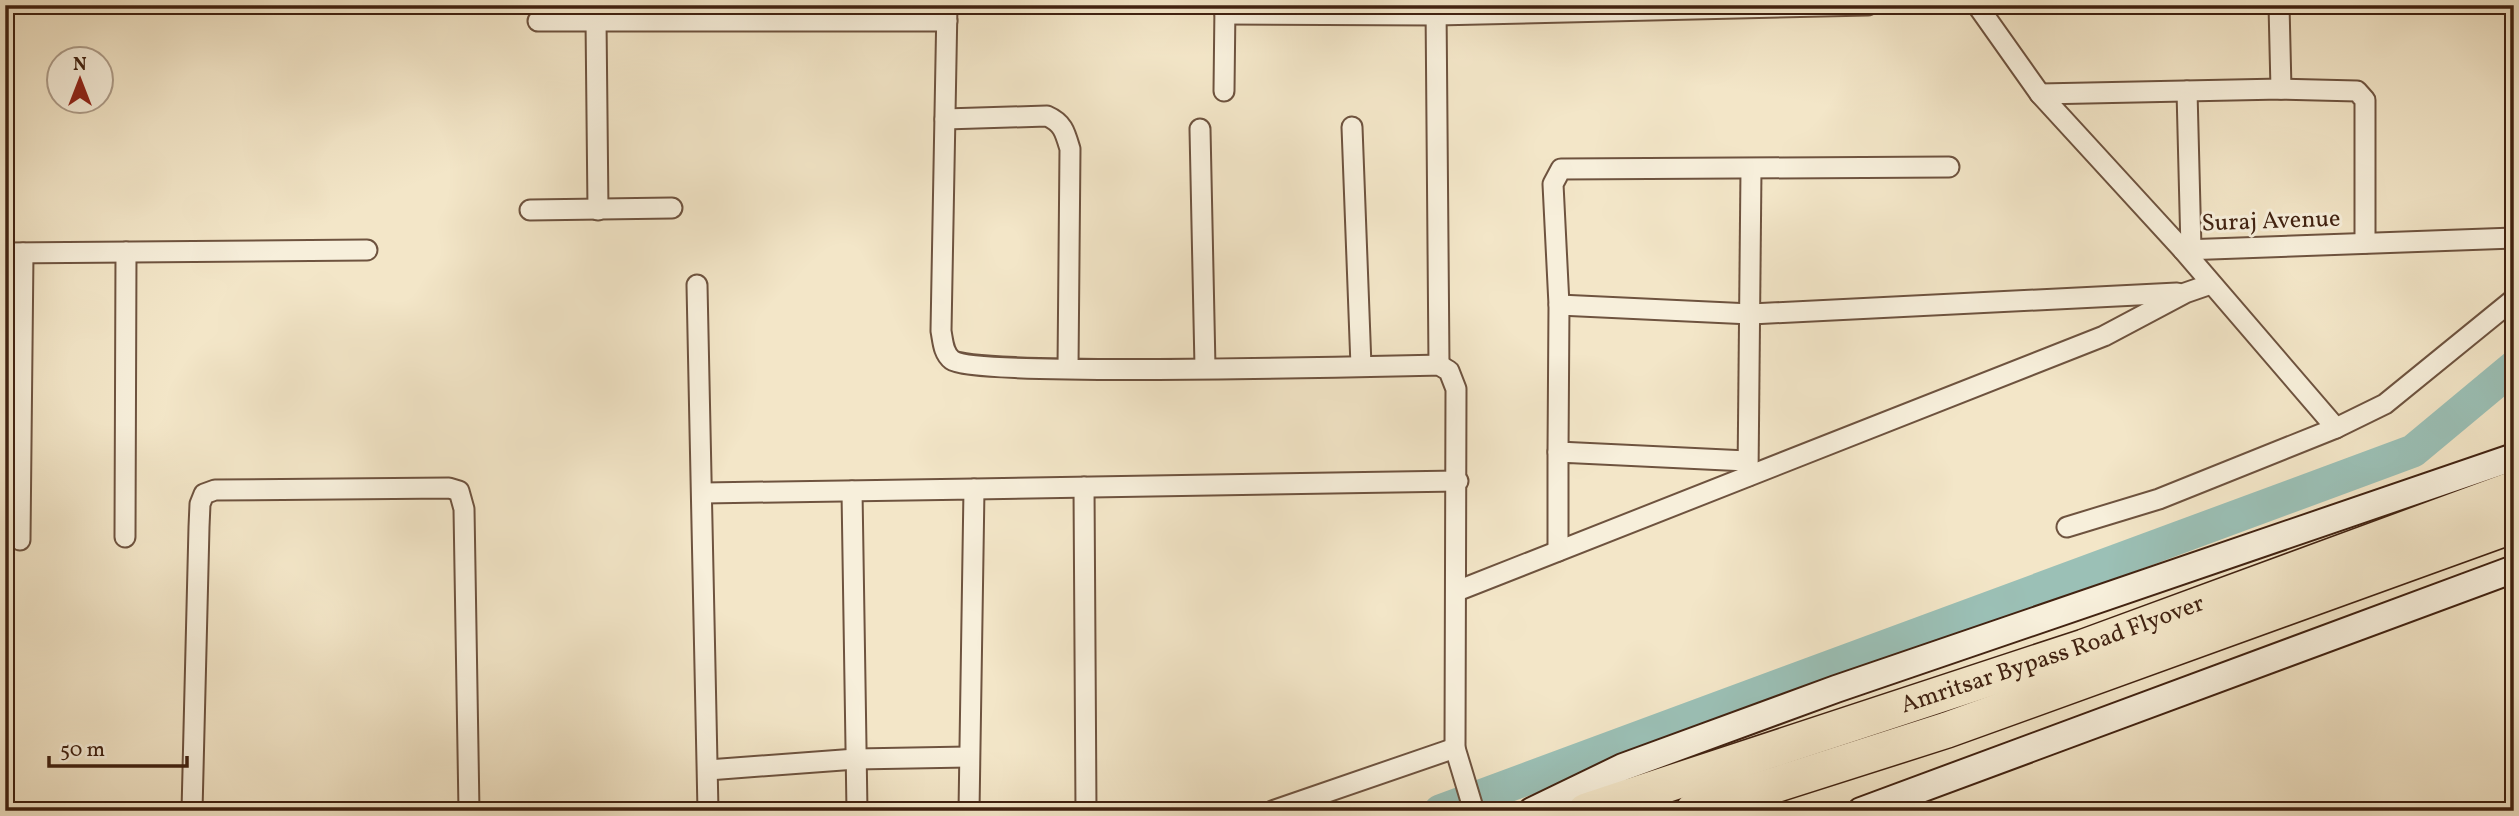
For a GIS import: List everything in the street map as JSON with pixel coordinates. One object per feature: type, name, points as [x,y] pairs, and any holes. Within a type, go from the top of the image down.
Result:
[{"type":"highway","name":"Amritsar Bypass Road Flyover","points":[[1586,811],[2084,647],[2514,489]]},
{"type":"highway","name":"Amritsar Bypass Road Flyover","points":[[1693,811],[1947,730],[2514,525]]},
{"type":"street","points":[[1224,91],[1225,10],[1868,5]]},
{"type":"street","name":"Suraj Avenue","points":[[1977,5],[2040,94],[2187,250],[2514,238]]},
{"type":"street","points":[[2279,5],[2281,89]]},
{"type":"street","points":[[1436,10],[1439,365]]},
{"type":"street","points":[[538,21],[596,20],[675,12],[947,13],[941,331],[945,352],[952,361],[965,365],[1068,368],[1439,365],[1449,371],[1456,389],[1458,481],[1455,748],[1474,810]]},
{"type":"street","points":[[596,20],[598,210]]},
{"type":"street","points":[[2040,94],[2354,90],[2365,100],[2365,243]]},
{"type":"street","points":[[2186,91],[2187,250],[2211,284],[2336,428]]},
{"type":"street","points":[[945,119],[1046,116],[1060,122],[1065,132],[1070,149],[1068,368]]},
{"type":"street","points":[[1352,127],[1361,366]]},
{"type":"street","points":[[1200,128],[1205,367]]},
{"type":"street","points":[[1558,551],[1559,305],[1553,184],[1561,169],[1579,166],[1751,170],[1949,167]]},
{"type":"street","points":[[1748,468],[1751,170]]},
{"type":"street","points":[[530,210],[673,208]]},
{"type":"street","points":[[20,540],[14,253],[367,250]]},
{"type":"street","points":[[125,537],[126,252]]},
{"type":"street","points":[[1457,591],[1558,551],[1748,468],[2104,336],[2185,293],[2211,284]]},
{"type":"street","points":[[697,285],[704,493],[708,811]]},
{"type":"street","points":[[1559,305],[1751,314],[2185,293]]},
{"type":"street","points":[[2067,527],[2159,499],[2336,428],[2385,404],[2514,299]]},
{"type":"street","points":[[1558,452],[1748,468]]},
{"type":"street","points":[[1532,811],[1623,767],[1836,690],[2514,457]]},
{"type":"street","points":[[704,493],[1458,481]]},
{"type":"street","points":[[1084,487],[1086,811]]},
{"type":"street","points":[[192,811],[199,527],[200,504],[204,494],[215,489],[449,488],[459,491],[464,509],[469,811]]},
{"type":"street","points":[[969,811],[974,489]]},
{"type":"street","points":[[852,491],[857,811]]},
{"type":"street","points":[[1861,811],[2514,569]]},
{"type":"street","points":[[1272,811],[1455,748]]},
{"type":"street","points":[[708,770],[856,759],[968,757]]},
{"type":"waterway","points":[[1440,811],[2413,451],[2514,367]]}]
